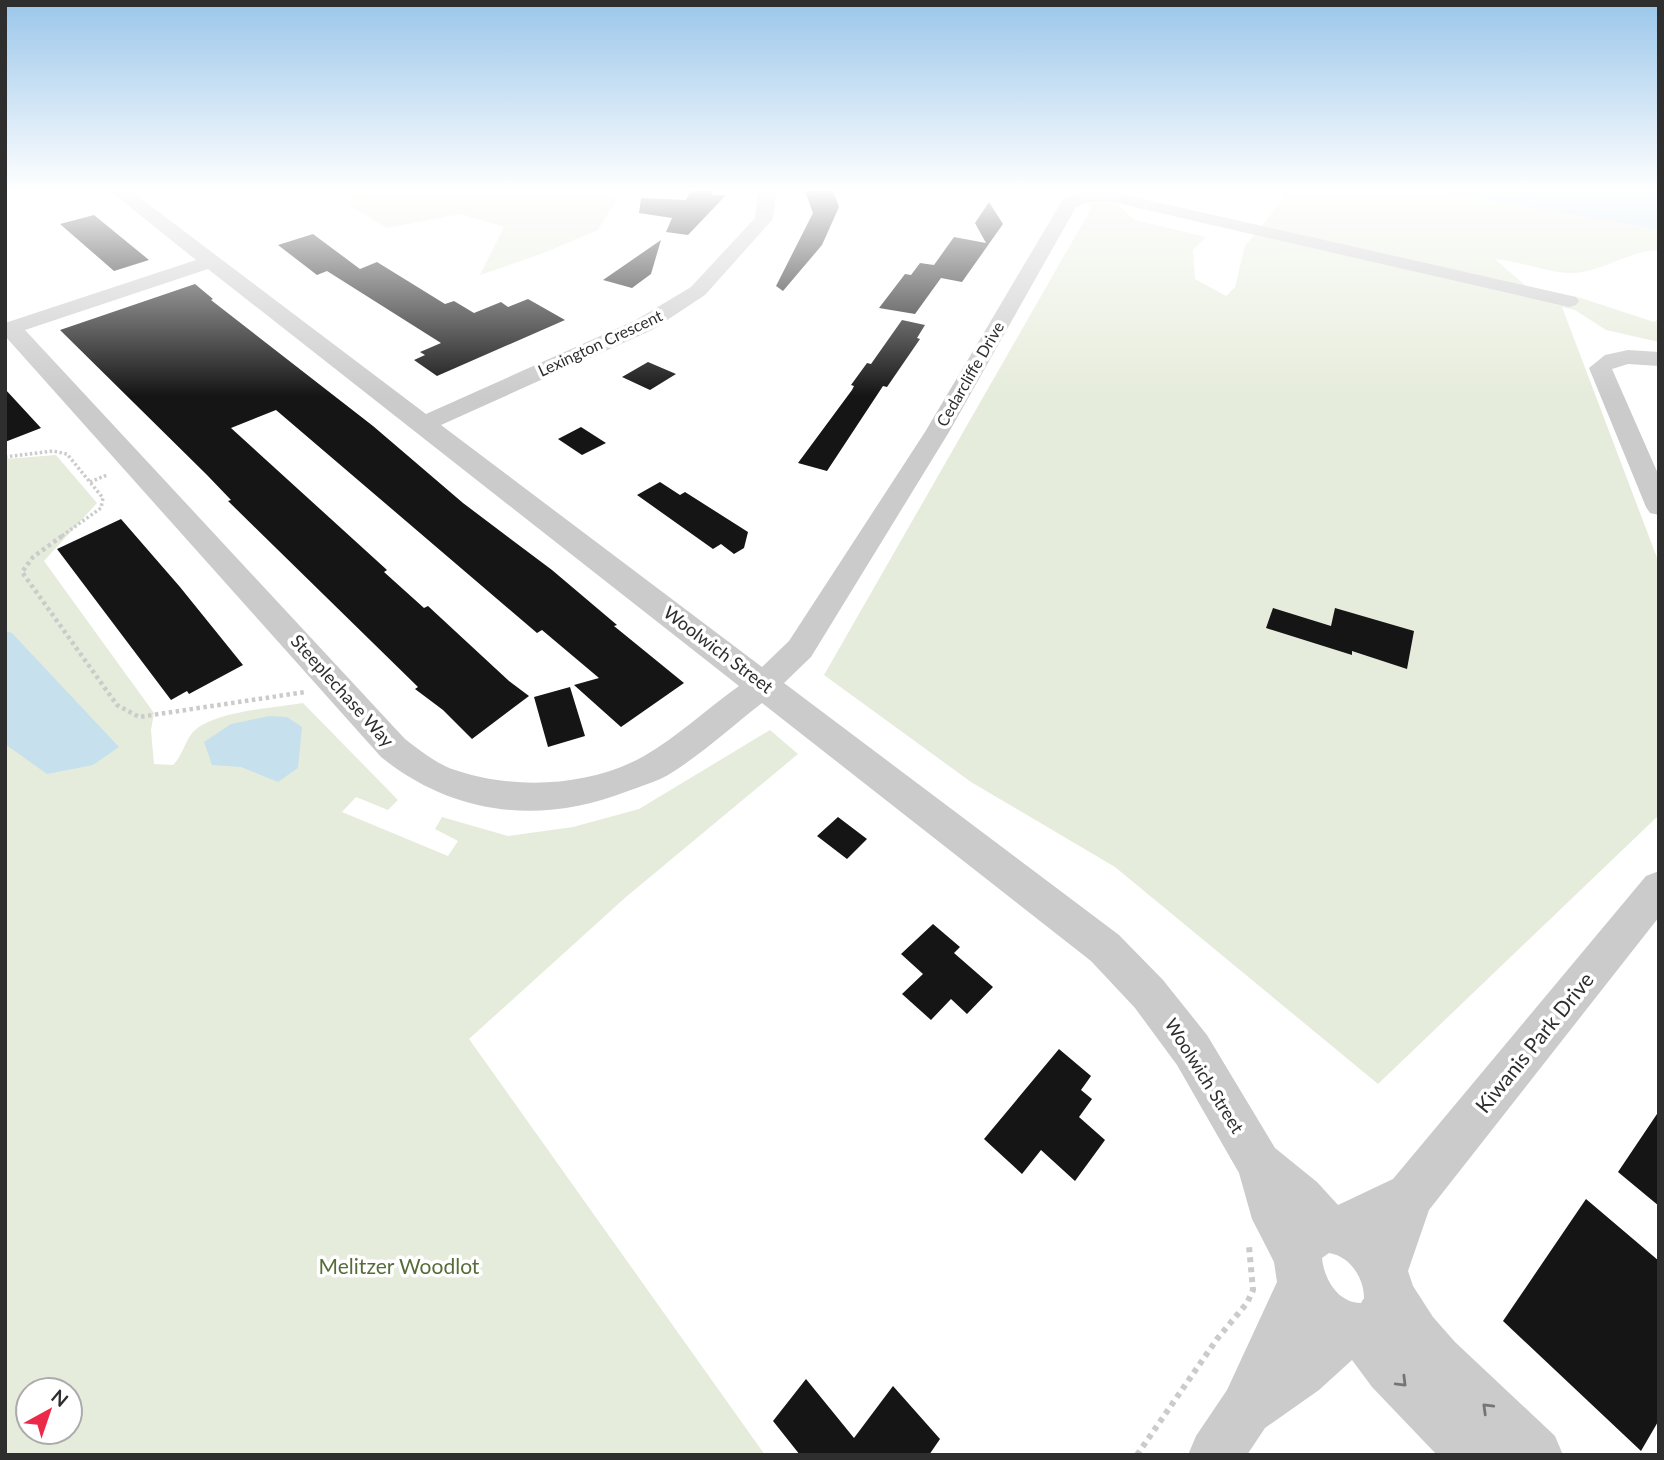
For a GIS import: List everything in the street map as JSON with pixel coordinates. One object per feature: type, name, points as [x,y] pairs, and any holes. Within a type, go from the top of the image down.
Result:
[{"type":"street","name":"Woolwich Street","points":[[205,259],[1105,948],[1149,994],[1192,1051],[1259,1164],[1276,1219],[1317,1250],[1365,1245],[1370,1305],[1320,1311],[1317,1250]]},
{"type":"street","name":"Lexington Crescent","points":[[422,425],[644,325],[698,292],[728,259]]},
{"type":"street","name":"Cedarcliffe Drive","points":[[763,685],[800,649],[937,432],[1037,259]]},
{"type":"street","name":"Cedarcliffe Drive","points":[[1391,259],[1569,301]]},
{"type":"street","points":[[8,329],[209,262]]},
{"type":"street","name":"Steeplechase Way","points":[[8,329],[393,748],[445,782],[492,794],[546,798],[601,787],[655,766],[763,685]]},
{"type":"street","points":[[1659,359],[1622,357],[1608,360],[1601,368],[1659,507]]},
{"type":"street","name":"Kiwanis Park Drive","points":[[1370,1305],[1410,1196],[1659,888]]},
{"type":"street","name":"Kiwanis Park Drive","points":[[1317,1250],[1365,1215],[1410,1196]]},
{"type":"street","points":[[1215,1455],[1246,1409],[1317,1250]]},
{"type":"street","points":[[1246,1409],[1303,1370],[1336,1342],[1370,1305]]},
{"type":"street","points":[[1370,1305],[1390,1369],[1475,1455]]},
{"type":"street","points":[[1370,1305],[1415,1335],[1437,1360],[1536,1455]]},
{"type":"path","points":[[5,457],[52,451],[67,454],[103,498],[101,508],[33,557],[22,572],[117,705],[139,717],[300,694],[331,679]]},
{"type":"path","points":[[90,482],[107,475]]},
{"type":"path","points":[[1137,1455],[1209,1350],[1247,1303],[1252,1290],[1248,1237]]},
{"type":"green space","points":[[488,259],[526,259],[480,275]]},
{"type":"green space","points":[[1062,259],[1194,259],[1195,279],[1226,296],[1235,287],[1242,259],[1495,259],[1526,286],[1581,298],[1654,322],[1659,319],[1659,342],[1606,330],[1575,310],[1562,307],[1659,563],[1659,815],[1378,1084],[1115,867],[971,782],[824,675]]},
{"type":"green space","points":[[1496,259],[1622,259],[1592,270],[1570,273]]},
{"type":"green space","name":"Melitzer Woodlot","points":[[56,455],[97,503],[44,561],[154,713],[151,730],[154,764],[173,765],[193,732],[215,719],[303,703],[398,800],[388,810],[356,797],[342,812],[448,856],[458,841],[435,829],[442,817],[508,836],[573,827],[639,809],[770,730],[798,754],[626,897],[469,1039],[765,1455],[5,1455],[5,459]]},
{"type":"water","points":[[6,631],[12,633],[119,747],[93,765],[47,774],[5,744]]},
{"type":"water","points":[[269,716],[287,717],[302,727],[298,768],[278,782],[241,767],[212,765],[204,742],[231,724]]},
{"type":"building","points":[[100,259],[149,260],[114,271]]},
{"type":"building","points":[[296,259],[347,259],[360,269],[377,262],[445,304],[454,301],[474,313],[501,302],[508,307],[528,299],[565,320],[437,376],[414,360],[425,355],[420,352],[441,343],[327,271],[317,275]]},
{"type":"building","points":[[633,259],[655,259],[651,274],[632,288],[603,280]]},
{"type":"building","points":[[790,259],[810,259],[783,291],[776,286]]},
{"type":"building","points":[[938,259],[978,259],[962,282],[941,278],[915,314],[879,308],[905,274],[911,275],[920,263],[934,265]]},
{"type":"building","points":[[195,284],[213,299],[211,300],[373,426],[463,503],[552,570],[617,625],[614,626],[684,683],[621,727],[574,685],[599,678],[542,630],[537,633],[276,410],[231,428],[387,570],[384,572],[424,608],[428,606],[509,681],[529,696],[472,739],[443,710],[415,689],[418,687],[228,501],[231,500],[207,475],[60,330]]},
{"type":"building","points":[[902,320],[925,325],[917,338],[920,339],[887,387],[883,386],[827,471],[798,463],[852,390],[854,386],[851,385],[867,363],[871,364]]},
{"type":"building","points":[[648,362],[676,374],[650,390],[622,377]]},
{"type":"building","points":[[5,389],[41,428],[5,442]]},
{"type":"building","points":[[581,427],[606,443],[582,455],[558,439]]},
{"type":"building","points":[[660,482],[680,495],[685,492],[748,532],[744,548],[734,554],[721,544],[713,549],[637,495]]},
{"type":"building","points":[[121,519],[243,665],[189,694],[187,691],[171,700],[57,549]]},
{"type":"building","points":[[1273,608],[1331,626],[1335,608],[1414,631],[1407,669],[1266,628]]},
{"type":"building","points":[[570,687],[585,736],[548,747],[534,697]]},
{"type":"building","points":[[838,817],[867,839],[847,859],[817,836]]},
{"type":"building","points":[[933,924],[960,947],[954,953],[993,987],[967,1014],[951,999],[931,1020],[902,994],[923,974],[901,954]]},
{"type":"building","points":[[1059,1049],[1091,1076],[1081,1090],[1092,1099],[1079,1117],[1105,1140],[1075,1181],[1041,1150],[1022,1174],[984,1139]]},
{"type":"building","points":[[1659,1111],[1659,1206],[1618,1172]]},
{"type":"building","points":[[1586,1199],[1659,1261],[1659,1420],[1641,1451],[1503,1321]]},
{"type":"building","points":[[806,1379],[854,1438],[893,1386],[940,1439],[929,1455],[800,1455],[773,1421]]}]
